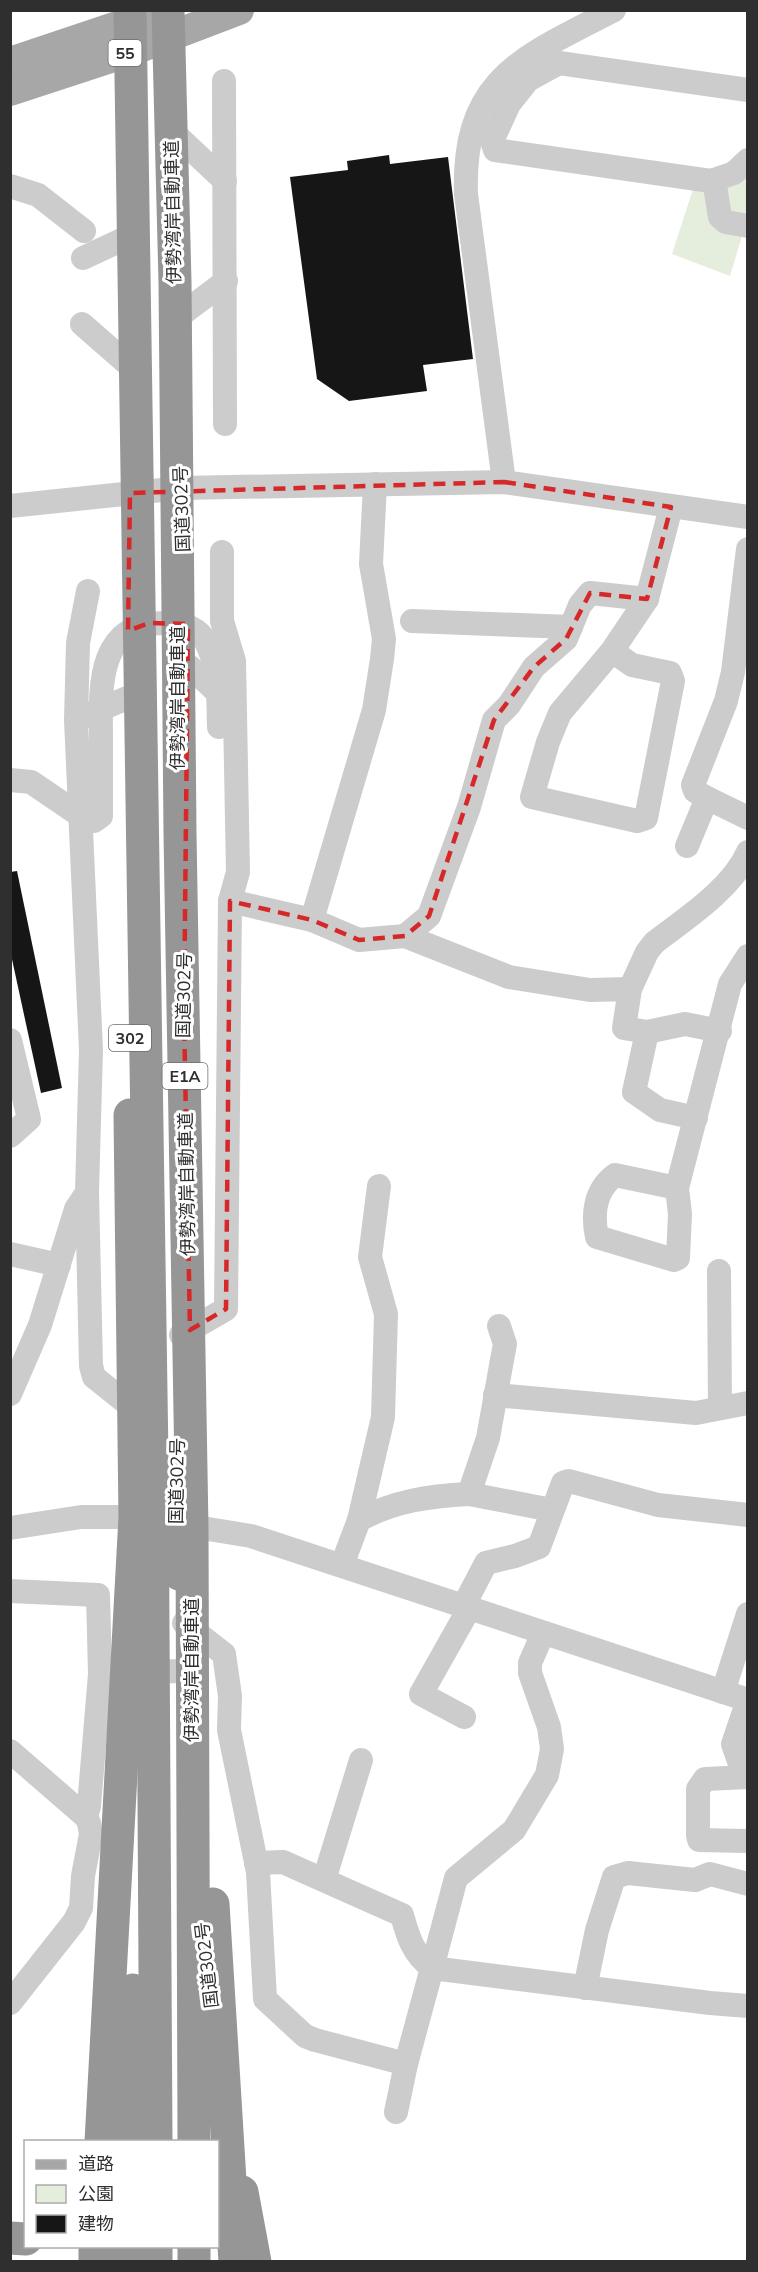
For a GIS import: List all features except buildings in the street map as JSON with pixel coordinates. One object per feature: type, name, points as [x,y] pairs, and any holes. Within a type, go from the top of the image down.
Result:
[{"type":"highway","name":"国道302号","points":[[170,17],[175,134],[181,488],[190,667],[181,1335],[184,1526],[182,1622],[185,1671],[186,1786],[216,2043],[255,2262]]},
{"type":"highway","name":"伊勢湾岸自動車道","points":[[170,17],[175,282],[184,1526],[194,2140]]},
{"type":"highway","name":"伊勢湾岸自動車道","points":[[128,24],[152,1458],[156,2140]]},
{"type":"highway","name":"302","points":[[101,2140],[106,2065],[113,1673],[135,1517],[127,698],[130,493],[128,24]]},
{"type":"highway","points":[[130,2140],[152,1458]]},
{"type":"highway","points":[[184,1526],[234,2262]]},
{"type":"highway","points":[[90,2248],[200,2262]]},
{"type":"main road","name":"55","points":[[10,62],[128,24],[239,10]]},
{"type":"main road","name":"55","points":[[10,91],[128,24]]},
{"type":"street","points":[[504,482],[466,194],[465,172],[471,129],[492,90],[511,68],[525,57],[614,10]]},
{"type":"street","points":[[747,90],[559,63],[528,80],[509,104],[492,141],[495,150],[714,180],[734,173],[747,160]]},
{"type":"street","points":[[224,81],[225,424]]},
{"type":"street","points":[[175,134],[225,181]]},
{"type":"street","points":[[714,180],[720,217],[726,222],[747,226]]},
{"type":"street","points":[[10,186],[38,195],[84,231]]},
{"type":"street","points":[[83,258],[130,236]]},
{"type":"street","points":[[178,317],[226,281]]},
{"type":"street","points":[[82,324],[130,366]]},
{"type":"street","points":[[11,505],[181,488],[504,482],[747,517]]},
{"type":"street","points":[[312,920],[374,710],[382,659],[384,639],[371,564],[375,484]]},
{"type":"street","points":[[612,651],[632,664],[670,673],[673,681],[646,818],[637,821],[532,797],[548,742],[560,713],[612,651],[647,598],[671,507]]},
{"type":"street","points":[[747,549],[734,672],[726,701],[693,785],[695,790],[707,798],[747,818]]},
{"type":"street","points":[[181,1335],[226,1308],[230,901],[238,872],[234,661],[222,621],[222,552]]},
{"type":"street","points":[[88,591],[78,643],[76,720],[91,1050],[87,1192],[91,1366],[94,1377],[134,1409]]},
{"type":"street","points":[[405,936],[429,916],[469,807],[494,720],[509,705],[534,667],[566,639],[580,605],[590,592],[647,598]]},
{"type":"street","points":[[412,621],[571,627]]},
{"type":"street","points":[[10,780],[31,782],[81,816],[94,821],[101,816],[100,733],[103,671],[117,642],[133,628],[166,622],[183,624],[194,629],[205,640],[213,657],[218,680],[223,877],[230,901]]},
{"type":"street","points":[[190,667],[235,709]]},
{"type":"street","points":[[76,720],[127,698]]},
{"type":"street","points":[[687,846],[707,798]]},
{"type":"street","points":[[720,1031],[685,1024],[647,1032],[624,1028],[630,989],[647,952],[717,892],[744,860],[747,852]]},
{"type":"street","points":[[230,901],[312,920],[359,940],[405,936],[509,977],[590,990],[630,989]]},
{"type":"street","points":[[677,1188],[720,1031],[730,984],[747,956]]},
{"type":"street","points":[[647,1032],[634,1092],[660,1110],[696,1118]]},
{"type":"street","points":[[10,1040],[29,1119],[10,1136]]},
{"type":"street","points":[[342,1565],[359,1520],[383,1417],[386,1314],[370,1257],[379,1186]]},
{"type":"street","points":[[10,1394],[40,1325],[76,1209],[87,1192]]},
{"type":"street","points":[[10,1254],[59,1265]]},
{"type":"street","points":[[719,1271],[720,1408]]},
{"type":"street","points":[[469,1494],[488,1438],[505,1344],[499,1326]]},
{"type":"street","points":[[495,1395],[683,1413],[696,1413],[747,1402]]},
{"type":"street","points":[[464,1717],[421,1694],[467,1606],[486,1563],[539,1547],[563,1482],[569,1480],[658,1505],[747,1515]]},
{"type":"street","points":[[359,1520],[382,1508],[426,1496],[469,1494],[552,1510]]},
{"type":"street","points":[[10,1528],[81,1517],[135,1517],[251,1536],[747,1700],[733,1744],[743,1777],[705,1779],[698,1789],[699,1840],[747,1841]]},
{"type":"street","points":[[10,1591],[98,1595],[113,1673],[86,1817],[91,1834],[83,1876],[81,1908],[74,1922],[10,2003]]},
{"type":"street","points":[[723,1692],[747,1614]]},
{"type":"street","points":[[182,1622],[224,1653],[230,1696],[229,1730],[256,1863],[265,1999],[305,2036],[406,2064]]},
{"type":"street","points":[[396,2112],[406,2064],[456,1878],[514,1830],[547,1774],[552,1749],[549,1726],[530,1673],[530,1663],[543,1633]]},
{"type":"street","points":[[113,1673],[185,1671]]},
{"type":"street","points":[[10,1752],[86,1817]]},
{"type":"street","points":[[324,1880],[361,1761]]},
{"type":"street","points":[[256,1863],[283,1862],[402,1915],[413,1949],[421,1960],[432,1968],[747,2006]]},
{"type":"street","points":[[585,1988],[597,1930],[614,1877],[628,1873],[695,1880],[710,1874],[747,1884]]},
{"type":"highlighted area","points":[[504,482],[671,507],[647,599],[590,593],[566,639],[534,667],[494,720],[429,916],[405,936],[359,940],[312,920],[230,901],[226,1309],[190,1330],[184,1015],[188,624],[149,623],[128,631],[130,493]]},
{"type":"green space","points":[[747,165],[747,229],[744,229],[730,276],[672,254],[695,183]]}]
